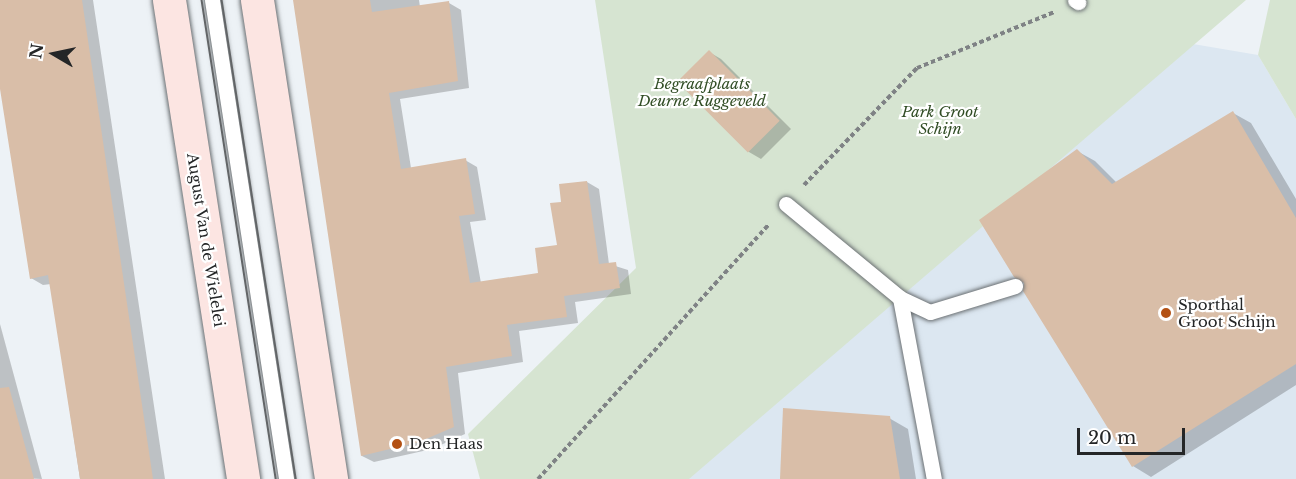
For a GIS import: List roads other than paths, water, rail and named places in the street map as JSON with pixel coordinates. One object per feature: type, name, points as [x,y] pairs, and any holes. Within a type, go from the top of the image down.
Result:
[{"type":"main road","name":"August Van de Wielelei","points":[[169,0],[243,479]]},
{"type":"main road","points":[[257,0],[331,479]]},
{"type":"lane","points":[[212,0],[286,479]]},
{"type":"lane","points":[[786,204],[900,298],[930,312],[1015,286]]},
{"type":"lane","points":[[900,298],[934,479]]},
{"type":"tram line","points":[[202,0],[276,479]]},
{"type":"tram line","points":[[222,0],[296,479]]},
{"type":"place","name":"Sporthal Groot Schijn","points":[[1166,313]]},
{"type":"place","name":"Den Haas","points":[[397,444]]},
{"type":"park label","name":"Begraafplaats Deurne Ruggeveld","points":[[702,92]]},
{"type":"park label","name":"Park Groot Schijn","points":[[940,120]]}]
